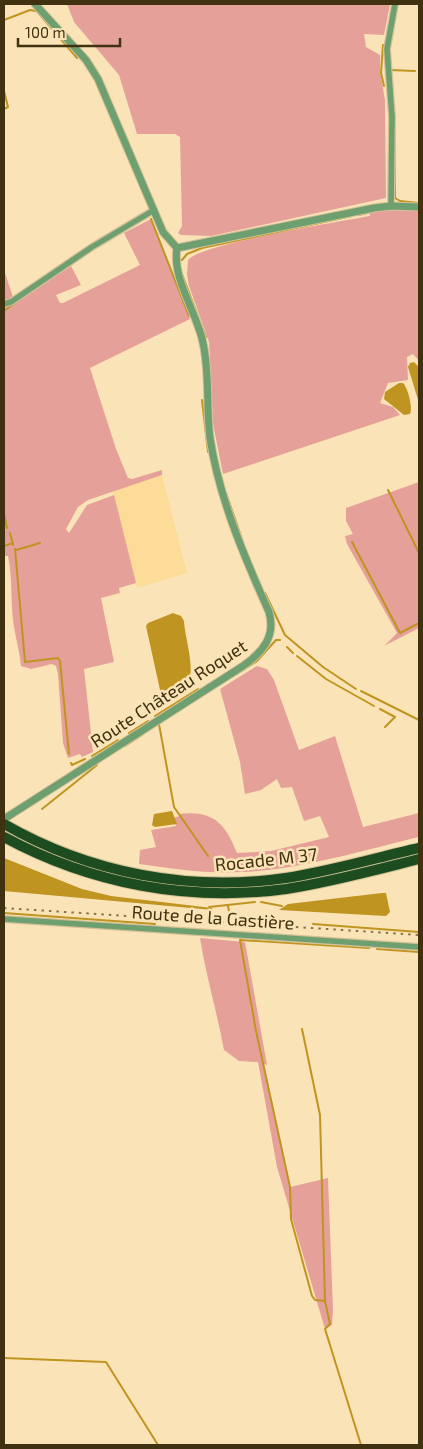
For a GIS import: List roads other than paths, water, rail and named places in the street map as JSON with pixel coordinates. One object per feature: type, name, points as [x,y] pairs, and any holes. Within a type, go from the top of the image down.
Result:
[{"type":"highway","name":"Rocade M 37","points":[[4,824],[47,846],[97,864],[135,874],[194,882],[241,882],[286,878],[419,848]]},
{"type":"highway","name":"Rocade M 37","points":[[4,837],[49,859],[94,875],[146,887],[193,893],[241,893],[288,888],[416,861]]},
{"type":"street","points":[[34,4],[86,60],[98,79],[163,232],[177,248],[374,208],[391,206],[419,207]]},
{"type":"street","points":[[391,206],[392,117],[387,49],[395,4]]},
{"type":"street","points":[[4,304],[11,302],[92,247],[154,210]]},
{"type":"street","name":"Route Château Roquet","points":[[4,819],[243,666],[262,650],[270,637],[271,623],[268,612],[233,523],[218,475],[208,424],[204,346],[198,322],[179,274],[176,260],[177,248]]},
{"type":"street","name":"Route de la Gastière","points":[[4,919],[419,947]]},
{"type":"waterway","points":[[35,9],[77,58]]},
{"type":"waterway","points":[[4,20],[30,10],[36,11]]},
{"type":"waterway","points":[[383,45],[381,73],[384,86]]},
{"type":"waterway","points":[[390,70],[415,71]]},
{"type":"waterway","points":[[4,91],[8,107],[4,109]]},
{"type":"waterway","points":[[394,111],[395,198],[400,201],[419,203]]},
{"type":"waterway","points":[[359,215],[367,213]]},
{"type":"waterway","points":[[182,260],[187,254],[202,248],[352,216]]},
{"type":"waterway","points":[[151,219],[189,316]]},
{"type":"waterway","points":[[182,274],[206,337]]},
{"type":"waterway","points":[[4,311],[23,297]]},
{"type":"waterway","points":[[202,400],[208,452]]},
{"type":"waterway","points":[[388,490],[419,553]]},
{"type":"waterway","points":[[226,493],[243,542]]},
{"type":"waterway","points":[[4,514],[7,528]]},
{"type":"waterway","points":[[10,533],[13,545]]},
{"type":"waterway","points":[[352,542],[400,633],[419,623]]},
{"type":"waterway","points":[[4,546],[13,543]]},
{"type":"waterway","points":[[16,550],[40,543]]},
{"type":"waterway","points":[[15,549],[25,662],[58,658],[60,661],[69,754]]},
{"type":"waterway","points":[[265,593],[285,635],[323,667],[356,689]]},
{"type":"waterway","points":[[237,674],[257,661],[276,640],[280,640]]},
{"type":"waterway","points":[[287,647],[293,653]]},
{"type":"waterway","points":[[297,656],[326,679],[374,706]]},
{"type":"waterway","points":[[155,716],[198,689]]},
{"type":"waterway","points":[[361,691],[419,720]]},
{"type":"waterway","points":[[380,709],[395,717],[385,727]]},
{"type":"waterway","points":[[129,733],[148,721]]},
{"type":"waterway","points":[[159,724],[174,807],[208,856]]},
{"type":"waterway","points":[[125,746],[142,735]]},
{"type":"waterway","points":[[92,756],[118,740]]},
{"type":"waterway","points":[[71,763],[72,765],[85,759]]},
{"type":"waterway","points":[[42,809],[97,765]]},
{"type":"waterway","points":[[209,907],[255,902]]},
{"type":"waterway","points":[[261,902],[282,906]]},
{"type":"waterway","points":[[228,906],[229,911]]},
{"type":"waterway","points":[[4,913],[155,924]]},
{"type":"waterway","points":[[313,924],[419,932]]},
{"type":"waterway","points":[[361,1445],[325,1329],[330,1324],[325,1301],[315,1300],[312,1296],[291,1219],[290,1187],[256,1031],[240,940],[369,948]]},
{"type":"waterway","points":[[377,949],[419,952]]},
{"type":"waterway","points":[[302,1029],[320,1115],[325,1300]]},
{"type":"waterway","points":[[4,1358],[106,1362],[158,1445]]},
{"type":"railway","points":[[4,908],[419,935]]}]
